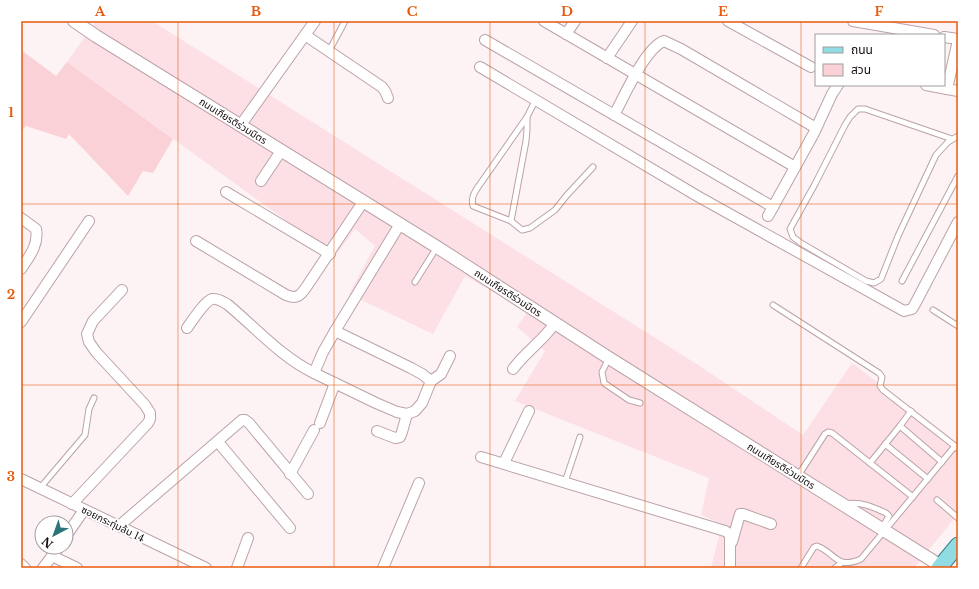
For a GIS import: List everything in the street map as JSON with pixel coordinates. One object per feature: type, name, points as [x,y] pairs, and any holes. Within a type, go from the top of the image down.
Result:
[{"type":"main road","points":[[940,567],[958,545]]},
{"type":"street","name":"ถนนเกียรติร่วมมิตร","points":[[74,21],[240,126],[400,224],[940,567]]},
{"type":"street","points":[[240,126],[315,21]]},
{"type":"street","points":[[544,21],[795,167]]},
{"type":"street","points":[[566,34],[575,21]]},
{"type":"street","points":[[607,58],[632,21]]},
{"type":"street","points":[[728,21],[811,67]]},
{"type":"street","points":[[853,21],[928,34]]},
{"type":"street","points":[[305,35],[382,87],[388,98]]},
{"type":"street","points":[[945,36],[958,41],[947,89]]},
{"type":"street","points":[[485,40],[614,115],[771,212],[837,86]]},
{"type":"street","points":[[614,115],[648,54],[655,46],[664,41],[700,59],[816,128]]},
{"type":"street","points":[[480,67],[699,197],[904,311],[912,309],[916,304],[958,222]]},
{"type":"street","points":[[931,86],[958,91]]},
{"type":"street","points":[[261,181],[281,151]]},
{"type":"street","points":[[226,192],[330,254]]},
{"type":"street","points":[[196,241],[292,298],[302,294],[330,254],[363,202]]},
{"type":"street","points":[[21,218],[36,229],[37,235],[36,243],[32,252],[21,269]]},
{"type":"street","points":[[21,322],[89,222]]},
{"type":"street","points":[[314,373],[323,352],[335,331],[400,224]]},
{"type":"street","points":[[72,504],[130,443],[150,419],[150,413],[145,405],[96,352],[89,342],[87,334],[93,321],[122,290]]},
{"type":"street","points":[[187,328],[206,304],[212,299],[218,299],[227,304],[299,365],[376,403],[407,414],[415,411],[422,403],[431,381],[441,374],[450,356]]},
{"type":"street","points":[[513,369],[528,350],[548,333],[555,323]]},
{"type":"street","points":[[335,331],[422,374],[431,381]]},
{"type":"street","points":[[290,474],[317,426],[335,383]]},
{"type":"street","points":[[504,463],[529,412]]},
{"type":"street","points":[[377,431],[394,438],[400,436],[407,414]]},
{"type":"street","points":[[119,526],[242,420],[249,423],[308,494]]},
{"type":"street","points":[[218,442],[290,528]]},
{"type":"street","points":[[481,457],[725,531],[730,534],[730,568]]},
{"type":"street","name":"ซอยกระทุ่มล้ม 14","points":[[21,478],[84,510],[206,568]]},
{"type":"street","points":[[383,568],[419,483]]},
{"type":"street","points":[[74,524],[84,510]]},
{"type":"street","points":[[731,548],[740,514],[771,524]]},
{"type":"street","points":[[237,568],[248,538]]},
{"type":"street","points":[[43,568],[52,556],[77,568]]},
{"type":"street","points":[[21,564],[25,568]]},
{"type":"lane","points":[[329,51],[345,21]]},
{"type":"lane","points":[[536,100],[527,117],[478,187],[472,201],[473,206],[511,221],[522,230],[530,228],[542,221],[555,210],[593,167]]},
{"type":"lane","points":[[952,139],[864,109],[858,109],[845,125],[790,229],[793,237],[866,281],[874,283],[881,280],[898,236],[936,155],[952,139],[958,136]]},
{"type":"lane","points":[[511,221],[526,141],[527,117]]},
{"type":"lane","points":[[902,280],[958,176]]},
{"type":"lane","points":[[415,282],[436,247]]},
{"type":"lane","points":[[773,305],[878,372],[882,377],[881,388],[957,447],[942,462],[883,530],[861,559],[853,563],[841,563],[817,546],[814,547],[801,568]]},
{"type":"lane","points":[[933,310],[958,326]]},
{"type":"lane","points":[[609,358],[602,372],[604,383],[629,400],[640,403]]},
{"type":"lane","points":[[40,488],[85,435],[90,409],[94,398]]},
{"type":"lane","points":[[870,463],[911,411]]},
{"type":"lane","points":[[900,426],[942,462]]},
{"type":"lane","points":[[797,476],[825,434],[828,432],[832,433],[913,497]]},
{"type":"lane","points":[[565,482],[580,437]]},
{"type":"lane","points":[[885,444],[928,479]]},
{"type":"lane","points":[[937,500],[958,518]]},
{"type":"lane","points":[[835,568],[841,563]]},
{"type":"shaded area","points":[[96,21],[152,21],[695,363],[803,435],[852,363],[958,443],[958,514],[914,568],[711,568],[722,524],[701,515],[709,478],[515,401],[545,351],[517,327],[528,311],[465,276],[433,334],[349,294],[375,246],[355,229],[335,256],[67,62]]},
{"type":"green space","points":[[21,50],[56,76],[67,62],[173,139],[153,173],[143,171],[128,196],[69,134],[66,139],[26,126],[21,131]]}]
